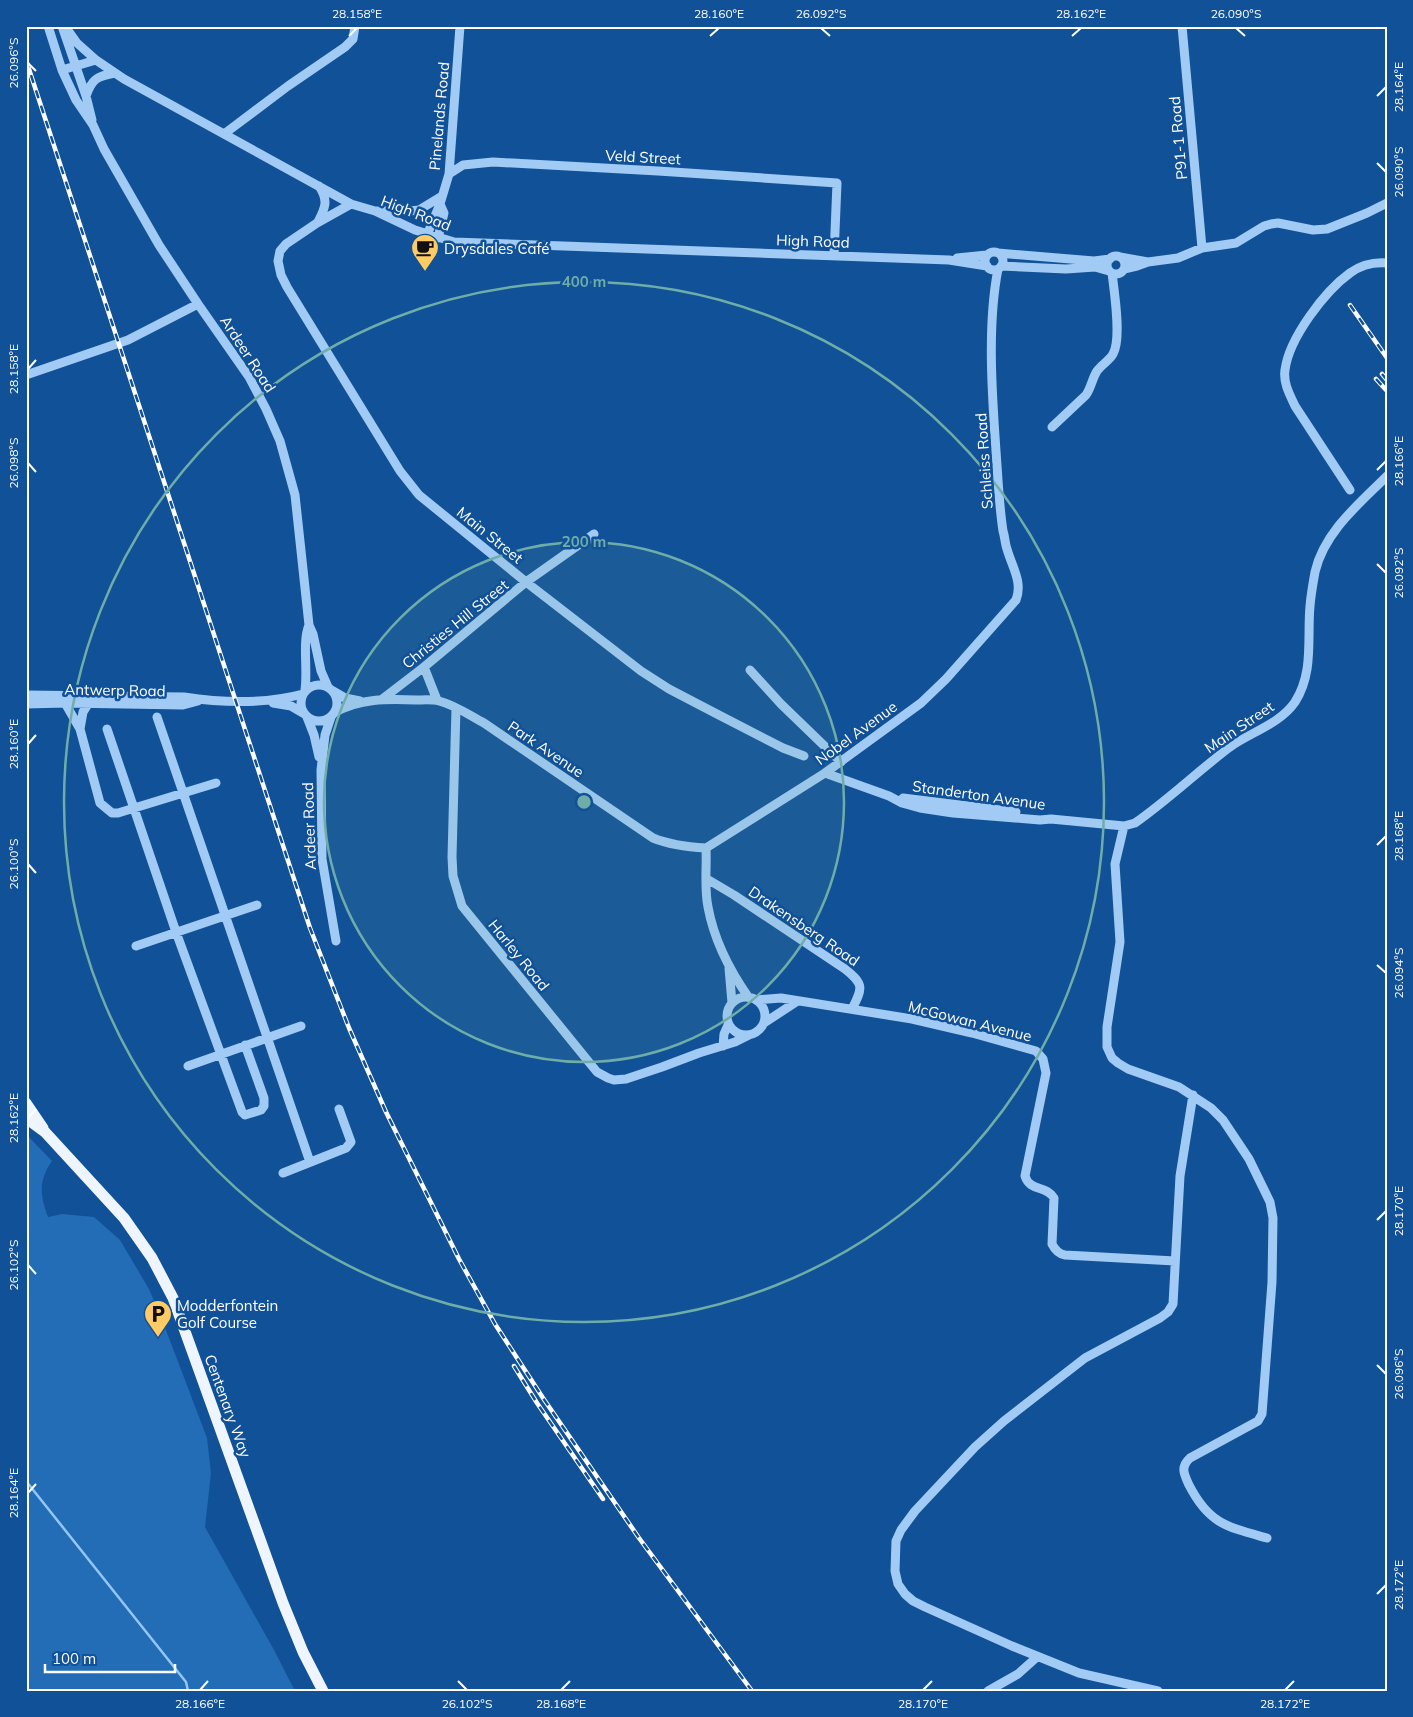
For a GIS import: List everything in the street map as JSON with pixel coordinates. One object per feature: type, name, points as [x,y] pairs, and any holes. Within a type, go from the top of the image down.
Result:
[{"type":"main road","name":"Centenary Way","points":[[26,1103],[45,1132],[124,1218],[152,1258],[173,1298],[283,1603],[303,1652],[323,1691]]},
{"type":"main road","name":"Centenary Way","points":[[26,1118],[45,1132]]},
{"type":"street","name":"Ardeer Road","points":[[48,26],[62,70],[76,100],[93,125],[150,229],[198,304],[249,377],[266,409],[280,442],[295,495],[309,625],[313,634],[321,670],[330,688]]},
{"type":"street","name":"Ardeer Road","points":[[62,26],[86,96],[93,125]]},
{"type":"street","name":"High Road","points":[[66,26],[77,43],[96,60],[115,73],[351,204],[375,211],[427,235],[465,244],[949,260],[994,267],[1095,267],[1116,271],[1148,262],[1178,258],[1202,248],[1236,243],[1264,226],[1271,224],[1278,223],[1313,230],[1327,229],[1367,214],[1387,203]]},
{"type":"street","points":[[224,134],[288,86],[345,47],[353,39],[355,26]]},
{"type":"street","name":"Pinelands Road","points":[[427,235],[449,174],[460,26]]},
{"type":"street","name":"P91-1 Road","points":[[1182,26],[1202,248]]},
{"type":"street","points":[[62,70],[96,60]]},
{"type":"street","points":[[86,96],[90,86],[96,79],[115,73]]},
{"type":"street","name":"Veld Street","points":[[449,174],[463,165],[493,162],[838,183],[834,256]]},
{"type":"street","points":[[318,222],[326,199],[320,186]]},
{"type":"street","points":[[375,211],[419,210],[441,200],[444,213],[438,238]]},
{"type":"street","points":[[318,222],[351,204]]},
{"type":"street","name":"Main Street","points":[[318,222],[280,250],[278,261],[281,275],[400,472],[419,495],[626,660],[669,689],[783,748],[804,756]]},
{"type":"street","name":"High Road","points":[[949,260],[987,255],[994,252],[1086,260],[1115,258],[1148,262]]},
{"type":"street","points":[[987,255],[985,258],[994,267],[1002,258],[998,253]]},
{"type":"street","points":[[1052,427],[1086,395],[1090,390],[1097,371],[1114,353],[1117,338],[1115,294],[1120,281],[1116,271],[1107,264],[1115,258],[1124,263],[1116,271]]},
{"type":"street","points":[[1350,490],[1296,406],[1285,381],[1285,370],[1296,340],[1312,312],[1324,297],[1350,273],[1373,263],[1387,263]]},
{"type":"street","name":"Schleiss Road","points":[[994,267],[991,364],[1002,521],[1006,548],[1019,583],[1019,592],[1016,600],[1003,616]]},
{"type":"street","points":[[26,375],[128,340],[198,304]]},
{"type":"street","name":"Main Street","points":[[1124,826],[1135,823],[1147,815],[1233,745],[1276,720],[1295,702],[1308,666],[1310,606],[1319,559],[1334,533],[1387,476]]},
{"type":"street","name":"Christies Hill Street","points":[[381,700],[424,667],[526,582],[594,534]]},
{"type":"street","name":"Nobel Avenue","points":[[706,848],[825,773],[921,703],[946,679],[1003,616]]},
{"type":"street","name":"Ardeer Road","points":[[304,692],[307,666],[306,633],[309,625]]},
{"type":"street","points":[[424,667],[437,700]]},
{"type":"street","points":[[750,670],[781,704],[841,762]]},
{"type":"street","points":[[314,685],[323,685],[330,688],[335,694],[337,703],[332,715],[322,721],[317,721],[305,715],[300,703],[304,692],[314,685]]},
{"type":"street","name":"Park Avenue","points":[[330,688],[345,698],[363,701],[437,700],[456,708],[484,723],[653,838],[684,847],[706,848]]},
{"type":"street","name":"Antwerp Road","points":[[26,694],[184,697],[204,700],[255,701],[282,699],[304,692]]},
{"type":"street","name":"Antwerp Road","points":[[26,704],[183,705],[204,700]]},
{"type":"street","name":"Antwerp Road","points":[[255,701],[285,705],[297,709],[305,715]]},
{"type":"street","name":"Park Avenue","points":[[332,715],[346,706],[363,701]]},
{"type":"street","points":[[65,703],[80,729],[100,803],[112,813],[118,813],[216,783]]},
{"type":"street","points":[[80,729],[83,712],[88,704]]},
{"type":"street","name":"Harley Road","points":[[456,708],[452,857],[453,876],[462,906],[580,1052],[602,1076],[614,1080],[626,1079],[724,1046],[750,1035]]},
{"type":"street","name":"Ardeer Road","points":[[305,715],[317,746],[321,770]]},
{"type":"street","name":"Ardeer Road","points":[[332,715],[325,735],[321,770],[322,859],[336,941]]},
{"type":"street","points":[[157,717],[310,1162]]},
{"type":"street","points":[[108,729],[176,932],[220,1055],[244,1115],[261,1110],[264,1106],[264,1098],[245,1045]]},
{"type":"street","name":"Standerton Avenue","points":[[825,773],[902,803],[920,808],[953,813],[1124,826]]},
{"type":"street","points":[[1124,826],[1115,864],[1120,942],[1107,1027],[1107,1047],[1112,1058],[1128,1069],[1179,1087],[1211,1108],[1223,1120],[1236,1139],[1262,1182],[1270,1202],[1273,1218],[1272,1282],[1262,1414],[1258,1421],[1190,1458],[1183,1468],[1184,1475],[1191,1489],[1203,1508],[1212,1517],[1237,1530],[1267,1538]]},
{"type":"street","points":[[706,848],[708,907],[728,965],[732,1003]]},
{"type":"street","name":"Drakensberg Road","points":[[707,879],[734,895],[856,978],[860,984],[861,991],[852,1009]]},
{"type":"street","points":[[136,946],[257,905]]},
{"type":"street","points":[[728,965],[753,999],[763,1008],[765,1013],[764,1023]]},
{"type":"street","points":[[724,1046],[724,1034],[728,1025],[727,1013],[732,1003],[740,998],[753,999]]},
{"type":"street","points":[[767,998],[774,1008],[776,1016]]},
{"type":"street","name":"McGowan Avenue","points":[[753,999],[781,998],[796,1002],[912,1019],[1036,1051],[1043,1059],[1046,1073],[1025,1176],[1031,1185],[1049,1192],[1054,1198],[1052,1244],[1055,1249],[1065,1255],[1175,1261]]},
{"type":"street","points":[[728,1025],[738,1034],[750,1035],[757,1032],[764,1023],[796,1002]]},
{"type":"street","points":[[188,1066],[301,1026]]},
{"type":"street","points":[[1158,1691],[1079,1673],[1037,1657],[913,1601],[898,1584],[896,1541],[914,1511],[974,1447],[1004,1421],[1085,1358],[1168,1312],[1172,1304],[1180,1176],[1193,1095]]},
{"type":"street","points":[[283,1173],[346,1148],[351,1142],[339,1109]]},
{"type":"street","points":[[988,1691],[1018,1674],[1037,1657]]},
{"type":"shaded area","points":[[26,1134],[52,1161],[47,1168],[42,1182],[43,1202],[48,1217],[62,1214],[94,1217],[120,1240],[149,1289],[207,1438],[211,1473],[205,1527],[295,1691],[26,1691]]},
{"type":"waterway","points":[[26,1481],[186,1682],[188,1691]]},
{"type":"railway","points":[[26,60],[310,928],[349,1028],[386,1112],[459,1259],[495,1324],[639,1538],[752,1691]]},
{"type":"railway","points":[[1350,305],[1387,358]]},
{"type":"railway","points":[[1382,374],[1387,380]]},
{"type":"railway","points":[[1376,379],[1387,391]]},
{"type":"railway","points":[[514,1366],[603,1499]]},
{"type":"place","name":"Drysdales Café","points":[[425,272]]},
{"type":"place","name":"Modderfontein Golf Course","points":[[158,1338]]}]
